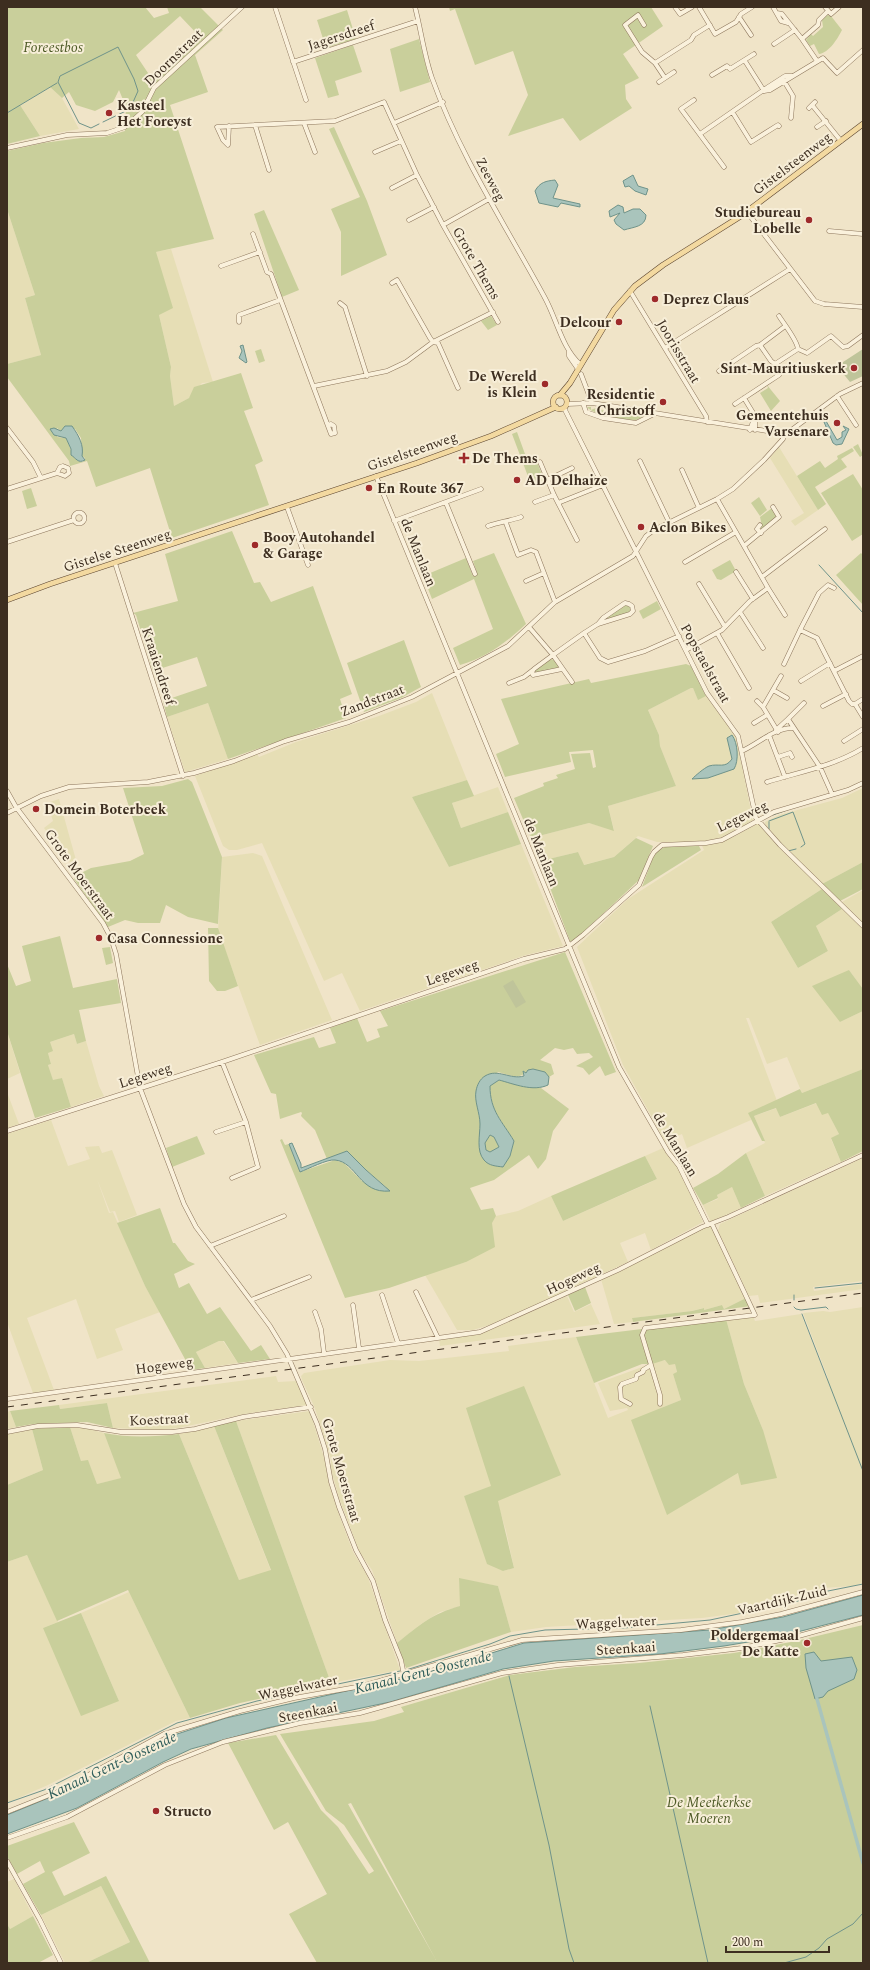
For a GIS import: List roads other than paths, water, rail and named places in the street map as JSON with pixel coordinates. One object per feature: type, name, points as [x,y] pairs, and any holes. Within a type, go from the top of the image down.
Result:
[{"type":"main road","name":"Gistelsteenweg","points":[[234,524],[487,438],[515,427],[555,405],[555,398],[562,396],[580,369],[614,310],[630,291],[663,265],[747,212],[863,124]]},
{"type":"main road","points":[[555,405],[565,406],[562,396]]},
{"type":"main road","name":"Gistelse Steenweg","points":[[7,600],[234,524]]},
{"type":"street","name":"Doornstraat","points":[[7,148],[67,135],[107,133],[125,127],[142,112],[154,88],[242,7]]},
{"type":"street","name":"Jagersdreef","points":[[275,7],[306,100]]},
{"type":"street","name":"Zeeweg","points":[[415,7],[431,73],[462,147],[489,199],[549,305],[569,351],[569,356],[580,369],[592,404]]},
{"type":"street","points":[[675,7],[680,14],[692,7]]},
{"type":"street","points":[[699,7],[715,34],[736,22],[739,17],[751,7]]},
{"type":"street","points":[[773,7],[777,13],[782,14],[810,48],[817,60]]},
{"type":"street","points":[[802,39],[818,25],[819,20],[827,9],[831,14],[839,7]]},
{"type":"street","points":[[644,25],[638,15],[624,25],[646,56],[655,63],[665,78]]},
{"type":"street","points":[[739,17],[752,35]]},
{"type":"street","name":"Jagersdreef","points":[[293,62],[418,21]]},
{"type":"street","points":[[655,63],[692,40],[694,35],[710,25]]},
{"type":"street","points":[[774,44],[795,30]]},
{"type":"street","points":[[700,134],[764,91],[817,60],[823,58],[837,73],[863,50]]},
{"type":"street","points":[[712,75],[727,66],[730,69],[754,54]]},
{"type":"street","points":[[745,60],[764,91]]},
{"type":"street","points":[[659,82],[674,72]]},
{"type":"street","points":[[783,80],[793,96],[791,118]]},
{"type":"street","points":[[694,100],[681,109],[724,167]]},
{"type":"street","name":"Grote Thems","points":[[229,126],[343,119],[384,102],[417,175],[443,225],[498,322]]},
{"type":"street","points":[[394,123],[443,102]]},
{"type":"street","points":[[812,105],[841,142]]},
{"type":"street","points":[[733,113],[751,142],[778,125],[779,126]]},
{"type":"street","points":[[817,127],[826,121]]},
{"type":"street","points":[[304,122],[315,152]]},
{"type":"street","points":[[255,125],[269,170]]},
{"type":"street","points":[[229,126],[228,145],[223,140],[217,127],[229,126]]},
{"type":"street","points":[[375,152],[401,141]]},
{"type":"street","points":[[392,188],[417,175]]},
{"type":"street","name":"Grote Thems","points":[[443,225],[489,199]]},
{"type":"street","points":[[409,220],[434,207]]},
{"type":"street","points":[[747,212],[812,298],[818,302],[863,307]]},
{"type":"street","points":[[829,231],[863,234]]},
{"type":"street","points":[[253,234],[314,386],[328,425]]},
{"type":"street","points":[[221,266],[260,252]]},
{"type":"street","points":[[665,348],[790,269]]},
{"type":"street","points":[[392,283],[397,280],[433,342],[438,343],[458,388]]},
{"type":"street","name":"Joorisstraat","points":[[630,291],[706,416],[707,422]]},
{"type":"street","points":[[239,322],[238,315],[280,300]]},
{"type":"street","points":[[340,303],[345,307],[367,376]]},
{"type":"street","name":"Grote Thems","points":[[314,386],[367,376],[396,367],[433,342],[493,312]]},
{"type":"street","points":[[779,316],[784,327],[797,344],[798,349]]},
{"type":"street","points":[[719,371],[756,346],[760,345],[784,327]]},
{"type":"street","points":[[798,349],[807,353],[831,336],[840,346],[848,346],[863,335]]},
{"type":"street","points":[[735,404],[779,374],[775,364],[771,361],[760,345]]},
{"type":"street","points":[[775,364],[798,349]]},
{"type":"street","points":[[565,406],[592,404],[783,434],[790,432],[837,396],[863,383]]},
{"type":"street","points":[[837,396],[856,425]]},
{"type":"street","points":[[744,398],[755,416],[753,430]]},
{"type":"street","points":[[583,404],[586,412],[609,419],[636,423],[654,414]]},
{"type":"street","name":"Popstaelstraat","points":[[565,406],[602,485],[711,700],[738,736],[754,814],[780,845],[863,926]]},
{"type":"street","points":[[7,428],[33,462],[41,478]]},
{"type":"street","name":"Zandstraat","points":[[7,813],[44,795],[68,787],[142,783],[183,776],[234,761],[285,741],[349,722],[393,706],[418,694],[456,672],[503,649],[555,602],[633,556],[649,533],[717,499],[737,486],[756,469],[783,439],[783,434]]},
{"type":"street","points":[[7,437],[12,435]]},
{"type":"street","points":[[640,461],[669,522]]},
{"type":"street","points":[[540,462],[554,495],[577,540]]},
{"type":"street","points":[[548,480],[572,468]]},
{"type":"street","points":[[682,470],[699,508]]},
{"type":"street","points":[[7,489],[57,473]]},
{"type":"street","name":"de Manlaan","points":[[376,476],[619,1067],[668,1152],[679,1166],[710,1224]]},
{"type":"street","points":[[558,503],[602,485]]},
{"type":"street","points":[[394,521],[481,489]]},
{"type":"street","points":[[535,502],[554,495]]},
{"type":"street","points":[[717,499],[785,615]]},
{"type":"street","points":[[446,503],[475,574]]},
{"type":"street","points":[[287,507],[308,565]]},
{"type":"street","points":[[744,546],[779,517],[773,507]]},
{"type":"street","points":[[488,526],[498,523],[506,523],[521,517]]},
{"type":"street","points":[[7,542],[74,520]]},
{"type":"street","points":[[506,523],[518,555],[531,550],[535,551],[555,602]]},
{"type":"street","points":[[760,525],[758,529],[761,533]]},
{"type":"street","points":[[762,576],[826,530]]},
{"type":"street","points":[[685,562],[736,532]]},
{"type":"street","name":"Kraaiendreef","points":[[114,563],[183,776]]},
{"type":"street","points":[[736,572],[753,598]]},
{"type":"street","points":[[526,581],[544,573]]},
{"type":"street","points":[[699,584],[725,627]]},
{"type":"street","points":[[784,664],[819,593],[828,585],[834,588]]},
{"type":"street","points":[[686,650],[725,627],[753,598],[768,588]]},
{"type":"street","points":[[509,683],[524,677],[553,654],[598,624],[630,614],[633,611],[632,606],[625,603],[603,618],[598,624]]},
{"type":"street","points":[[740,612],[763,648]]},
{"type":"street","points":[[529,627],[553,654],[572,682]]},
{"type":"street","points":[[800,630],[817,638],[846,694],[852,704],[855,704],[863,717]]},
{"type":"street","points":[[584,633],[600,658],[608,662],[635,655],[679,636]]},
{"type":"street","points":[[717,633],[749,688]]},
{"type":"street","points":[[834,671],[863,656]]},
{"type":"street","points":[[801,681],[830,663]]},
{"type":"street","points":[[534,669],[532,672],[533,675],[536,676],[562,669]]},
{"type":"street","points":[[763,707],[781,676]]},
{"type":"street","points":[[773,690],[787,698]]},
{"type":"street","points":[[822,706],[846,694]]},
{"type":"street","points":[[855,704],[863,699]]},
{"type":"street","points":[[757,701],[763,707],[777,731]]},
{"type":"street","points":[[777,731],[804,703]]},
{"type":"street","points":[[754,723],[767,715]]},
{"type":"street","points":[[788,719],[820,767],[832,794]]},
{"type":"street","points":[[742,751],[777,731],[794,728]]},
{"type":"street","points":[[844,740],[863,729]]},
{"type":"street","points":[[769,735],[785,776]]},
{"type":"street","points":[[767,782],[820,767],[852,755],[863,748]]},
{"type":"street","points":[[778,757],[790,753],[792,757]]},
{"type":"street","name":"Legeweg","points":[[7,1131],[222,1062],[524,960],[569,947],[639,885],[651,857],[658,848],[668,844],[706,844],[722,840],[774,812],[848,790],[863,783]]},
{"type":"street","name":"Grote Moerstraat","points":[[7,791],[16,808],[101,920],[111,938],[140,1088],[184,1204],[193,1222],[275,1333],[311,1407],[322,1440],[331,1482],[337,1501],[356,1550],[373,1581],[385,1620],[401,1660],[404,1675]]},
{"type":"street","points":[[222,1062],[246,1122],[258,1167],[232,1178]]},
{"type":"street","points":[[216,1132],[246,1122]]},
{"type":"street","name":"Hogeweg","points":[[7,1399],[288,1358],[438,1338],[476,1332],[494,1327],[618,1270],[693,1231],[863,1155]]},
{"type":"street","points":[[210,1246],[284,1216]]},
{"type":"street","points":[[660,1404],[660,1396],[642,1338],[642,1332],[645,1328],[755,1315],[710,1224]]},
{"type":"street","points":[[251,1300],[309,1277]]},
{"type":"street","points":[[416,1292],[438,1338]]},
{"type":"street","points":[[382,1295],[398,1343]]},
{"type":"street","points":[[353,1305],[360,1348]]},
{"type":"street","points":[[315,1312],[320,1329],[324,1353]]},
{"type":"street","points":[[630,1404],[621,1399],[620,1387],[622,1384],[636,1379],[637,1375],[651,1365]]},
{"type":"street","name":"Koestraat","points":[[7,1432],[44,1426],[78,1425],[121,1432],[172,1432],[195,1429],[243,1417],[311,1407]]},
{"type":"street","name":"Vaartdijk-Zuid","points":[[705,1627],[742,1622],[781,1614],[863,1592]]},
{"type":"street","name":"Steenkaai","points":[[7,1838],[66,1817],[165,1765],[223,1742],[300,1723],[360,1713],[502,1673],[523,1669],[724,1650],[795,1637],[863,1618]]},
{"type":"street","name":"Waggelwater","points":[[7,1812],[57,1792],[164,1734],[294,1698],[362,1686],[522,1640],[705,1627]]},
{"type":"street","points":[[7,1861],[40,1920],[61,1963]]},
{"type":"water","points":[[633,175],[638,186],[648,189],[646,195],[635,191],[629,186],[625,187],[623,181]]},
{"type":"water","points":[[555,180],[558,185],[553,198],[580,204],[580,207],[561,203],[558,207],[539,203],[535,191],[537,188],[544,182]]},
{"type":"water","points":[[618,205],[623,207],[624,213],[633,209],[640,209],[646,215],[644,222],[638,226],[624,230],[616,224],[614,220],[620,213],[610,217],[609,211]]},
{"type":"water","points":[[243,345],[246,363],[239,358],[242,351],[240,346]]},
{"type":"water","points":[[826,421],[837,440],[842,437],[842,432],[846,430],[843,426],[849,429],[842,444],[836,445],[833,443],[824,422]]},
{"type":"water","points":[[65,426],[72,426],[77,433],[82,444],[82,456],[85,460],[79,461],[71,455],[71,449],[66,438],[54,435],[50,429],[54,428],[61,431]]},
{"type":"water","points":[[732,735],[736,743],[737,752],[737,761],[734,769],[708,778],[692,779],[709,766],[724,765],[732,759],[727,738]]},
{"type":"water","points":[[533,1069],[545,1072],[549,1077],[548,1085],[530,1088],[499,1080],[490,1086],[494,1109],[514,1141],[510,1156],[503,1167],[490,1165],[484,1160],[479,1148],[480,1120],[476,1103],[476,1089],[478,1084],[483,1077],[490,1074],[495,1073],[519,1077],[524,1076],[523,1071],[526,1073],[528,1070]],"holes":[[[490,1135],[494,1137],[499,1147],[490,1152],[486,1150],[485,1143]]]},
{"type":"water","points":[[292,1143],[301,1164],[301,1168],[347,1151],[390,1191],[380,1191],[371,1188],[349,1166],[335,1160],[300,1172],[289,1144]]},
{"type":"water","points":[[863,1595],[863,1615],[778,1637],[724,1646],[660,1654],[554,1661],[503,1669],[390,1702],[267,1728],[191,1749],[163,1762],[77,1808],[7,1834],[7,1815],[70,1789],[168,1737],[226,1718],[427,1673],[524,1643],[710,1630],[783,1617]]},
{"type":"water","points":[[814,1652],[821,1661],[852,1657],[857,1670],[854,1679],[828,1691],[823,1697],[815,1699],[806,1668],[805,1654]]},
{"type":"waterway","points":[[99,124],[91,128],[79,123],[58,82],[60,76],[118,47],[134,79],[138,91],[130,109],[103,122]]},
{"type":"waterway","points":[[7,113],[57,83]]},
{"type":"waterway","points":[[819,565],[863,613]]},
{"type":"waterway","points":[[773,815],[790,809]]},
{"type":"waterway","points":[[769,821],[793,812],[805,844],[801,847]]},
{"type":"waterway","points":[[769,822],[769,829]]},
{"type":"waterway","points":[[788,851],[796,849]]},
{"type":"waterway","points":[[815,1288],[863,1283]]},
{"type":"waterway","points":[[794,1295],[794,1300]]},
{"type":"waterway","points":[[794,1307],[801,1310],[826,1307],[828,1309]]},
{"type":"waterway","points":[[802,1314],[863,1471]]},
{"type":"waterway","name":"Kanaal Gent-Oostende","points":[[406,1670],[490,1644],[510,1636],[545,1630],[624,1628],[710,1620],[795,1602],[823,1592],[863,1584]]},
{"type":"waterway","name":"Kanaal Gent-Oostende","points":[[7,1803],[44,1790],[177,1723],[257,1701],[400,1671]]},
{"type":"waterway","points":[[509,1676],[549,1845],[569,1949],[574,1963]]},
{"type":"waterway","points":[[817,1699],[863,1863]]},
{"type":"waterway","points":[[650,1706],[708,1963]]},
{"type":"waterway","points":[[784,1963],[806,1957],[819,1948],[827,1939],[853,1924],[863,1913]]},
{"type":"railway","points":[[7,1407],[863,1293]]},
{"type":"place","name":"Kasteel Het Foreyst","points":[[109,113]]},
{"type":"place","name":"Studiebureau Lobelle","points":[[809,220]]},
{"type":"place","name":"Deprez Claus","points":[[655,299]]},
{"type":"place","name":"Delcour","points":[[619,322]]},
{"type":"place","name":"Sint-Mauritiuskerk","points":[[854,368]]},
{"type":"place","name":"De Wereld is Klein","points":[[545,384]]},
{"type":"place","name":"Residentie Christoff","points":[[663,402]]},
{"type":"place","name":"Gemeentehuis Varsenare","points":[[837,423]]},
{"type":"place","name":"De Thems","points":[[464,458]]},
{"type":"place","name":"AD Delhaize","points":[[517,480]]},
{"type":"place","name":"En Route 367","points":[[369,488]]},
{"type":"place","name":"Aclon Bikes","points":[[641,527]]},
{"type":"place","name":"Booy Autohandel & Garage","points":[[255,545]]},
{"type":"place","name":"Domein Boterbeek","points":[[36,809]]},
{"type":"place","name":"Casa Connessione","points":[[99,938]]},
{"type":"place","name":"Poldergemaal De Katte","points":[[807,1643]]},
{"type":"place","name":"Structo","points":[[156,1811]]},
{"type":"park label","name":"Foreestbos","points":[[53,47]]},
{"type":"park label","name":"De Meetkerkse Moeren","points":[[709,1810]]}]
